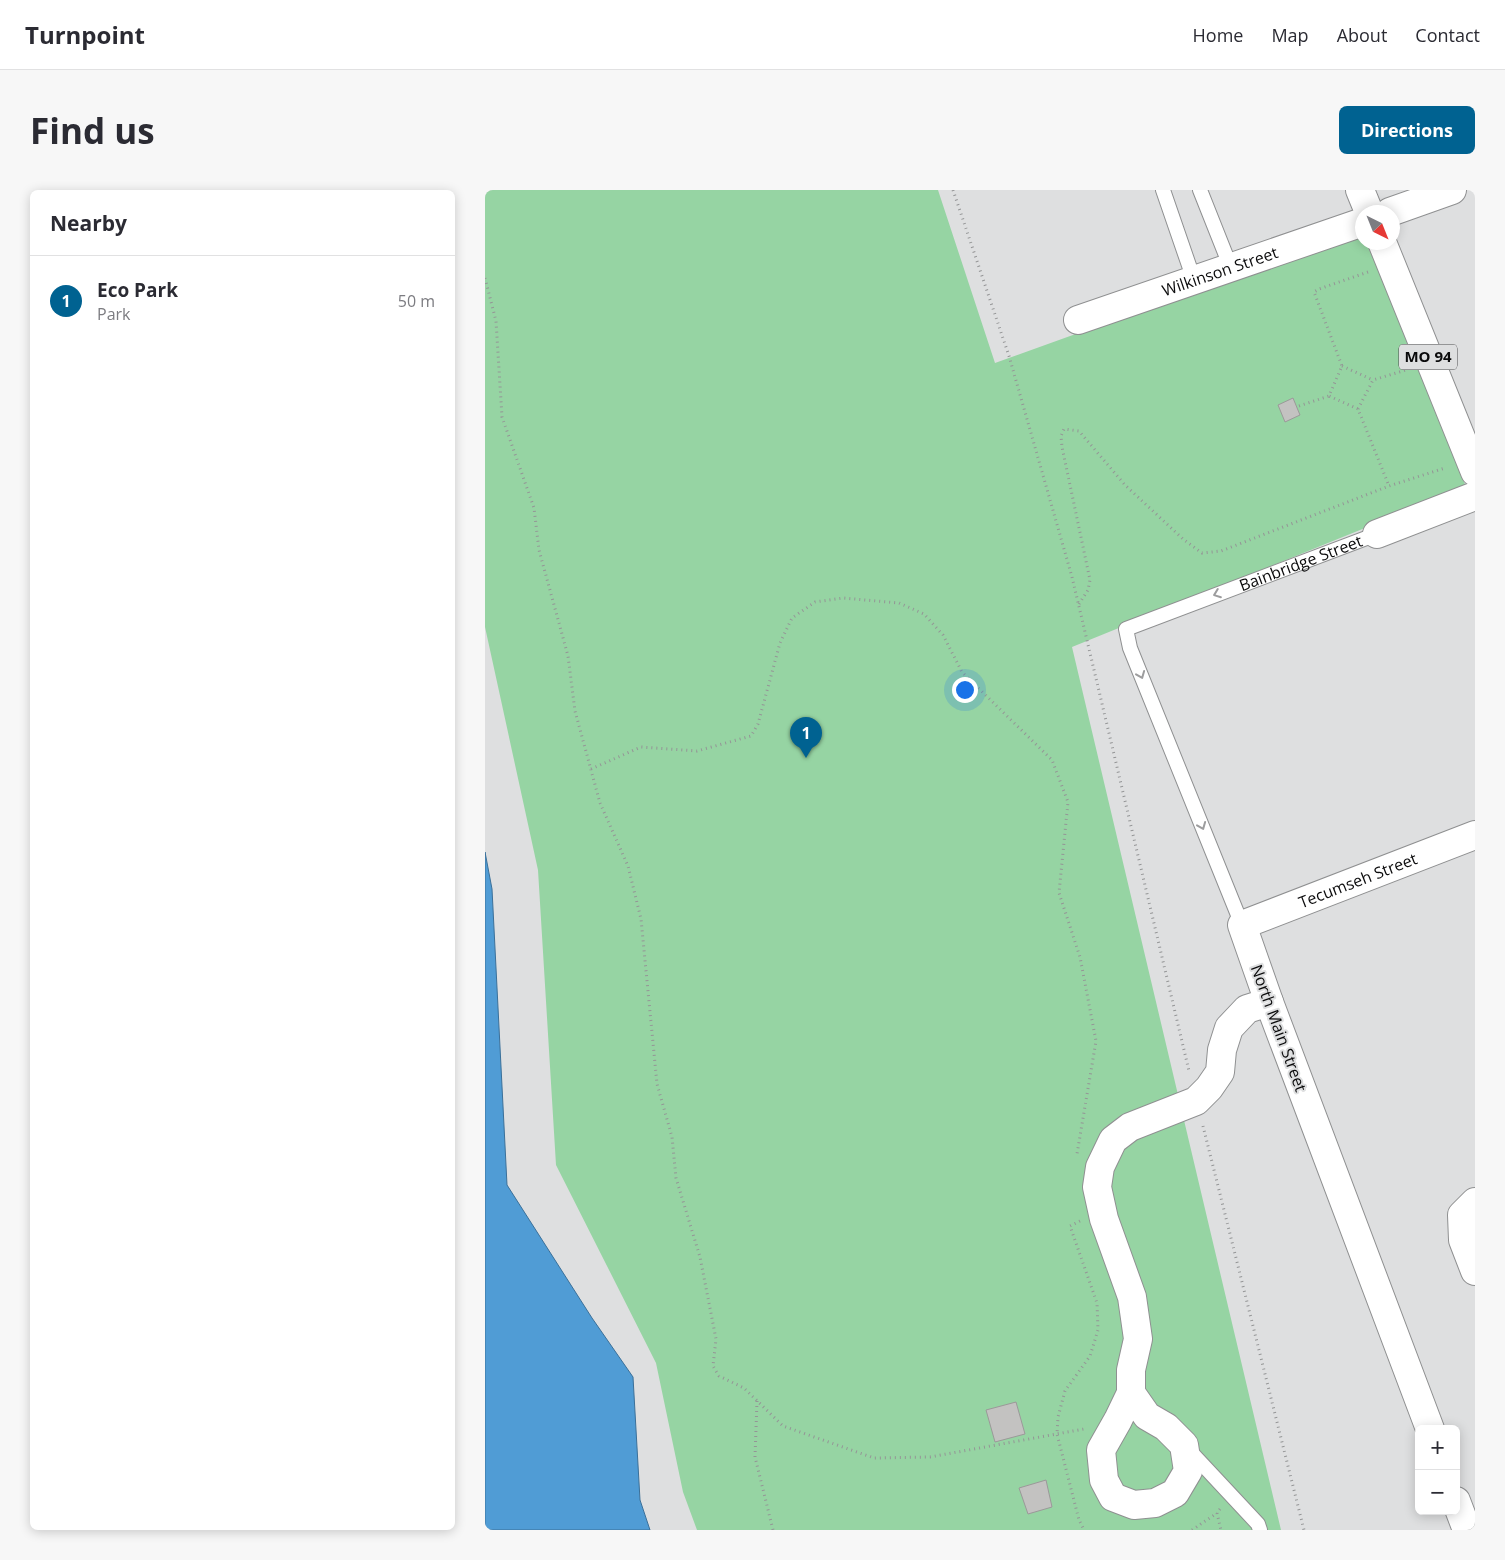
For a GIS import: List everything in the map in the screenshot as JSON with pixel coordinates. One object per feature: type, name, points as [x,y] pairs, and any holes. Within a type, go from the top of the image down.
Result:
[{"type":"street","points":[[1360,190],[1366,205]]},
{"type":"street","points":[[1400,208],[1451,190]]},
{"type":"street","name":"Wilkinson Street","points":[[1078,320],[1355,225]]},
{"type":"street","name":"MO 94","points":[[1384,250],[1475,472]]},
{"type":"street","name":"Bainbridge Street","points":[[1377,534],[1475,496]]},
{"type":"street","name":"Tecumseh Street","points":[[1242,925],[1475,835]]},
{"type":"street","name":"North Main Street","points":[[1242,925],[1269,1002],[1428,1425]]},
{"type":"street","points":[[1131,1393],[1147,1416],[1166,1427],[1183,1445],[1188,1471],[1175,1493],[1155,1503],[1134,1505],[1113,1497],[1104,1480],[1101,1450],[1131,1393],[1131,1370],[1137,1339],[1133,1297],[1105,1218],[1097,1187],[1100,1167],[1113,1140],[1130,1127],[1196,1101],[1209,1088],[1219,1072],[1222,1050],[1229,1028],[1247,1009],[1269,1002]]},
{"type":"street","points":[[1469,1208],[1463,1240],[1475,1271]]},
{"type":"street","points":[[1460,1512],[1467,1530]]},
{"type":"lane","points":[[1163,190],[1194,280]]},
{"type":"lane","points":[[1200,190],[1231,268]]},
{"type":"lane","name":"Bainbridge Street","points":[[1126,629],[1377,534]]},
{"type":"lane","name":"North Main Street","points":[[1126,629],[1130,648],[1242,925]]},
{"type":"lane","points":[[1183,1445],[1233,1496],[1261,1530]]},
{"type":"path","points":[[953,190],[1009,356],[1079,604],[1196,1101],[1304,1530]]},
{"type":"path","points":[[1329,396],[1342,366],[1314,292],[1369,272]]},
{"type":"path","points":[[485,278],[496,321],[502,417],[534,508],[539,550],[568,656],[575,710],[600,803],[628,866],[641,919],[657,1084],[671,1137],[676,1178],[700,1258],[716,1339],[713,1366],[719,1376],[744,1388],[783,1426],[875,1458],[929,1457],[1115,1424]]},
{"type":"path","points":[[1342,366],[1373,380],[1406,370]]},
{"type":"path","points":[[1359,409],[1373,380]]},
{"type":"path","points":[[1299,406],[1329,396],[1359,409],[1389,486]]},
{"type":"path","points":[[1079,604],[1088,590],[1090,580],[1062,447],[1061,436],[1064,429],[1079,431],[1125,485],[1183,539],[1202,553],[1221,551],[1389,486],[1445,468]]},
{"type":"path","points":[[591,769],[641,747],[697,751],[751,736],[758,724],[780,643],[792,618],[815,602],[843,598],[899,603],[924,614],[943,635],[962,672],[1052,760],[1068,802],[1059,893],[1080,957],[1096,1041],[1077,1155]]},
{"type":"path","points":[[1080,1221],[1070,1226],[1097,1303],[1098,1330],[1090,1356],[1065,1391],[1058,1417],[1057,1434],[1079,1520],[1084,1530]]},
{"type":"path","points":[[757,1400],[755,1457],[773,1530]]},
{"type":"path","points":[[1192,1530],[1217,1513]]},
{"type":"green space","points":[[485,190],[938,190],[995,363],[1355,234],[1355,250],[1374,250],[1466,487],[1072,647],[1281,1530],[697,1530],[683,1492],[656,1363],[556,1165],[538,870],[485,627]]},
{"type":"water","points":[[485,852],[492,889],[507,1185],[592,1318],[633,1377],[640,1500],[650,1530],[485,1530]]},
{"type":"building","points":[[1293,398],[1300,415],[1285,422],[1278,405]]},
{"type":"building","points":[[1016,1402],[1025,1434],[995,1442],[986,1410]]},
{"type":"building","points":[[1046,1480],[1052,1507],[1028,1514],[1019,1488]]},
{"type":"place","name":"Eco Park","points":[[806,758]]}]
